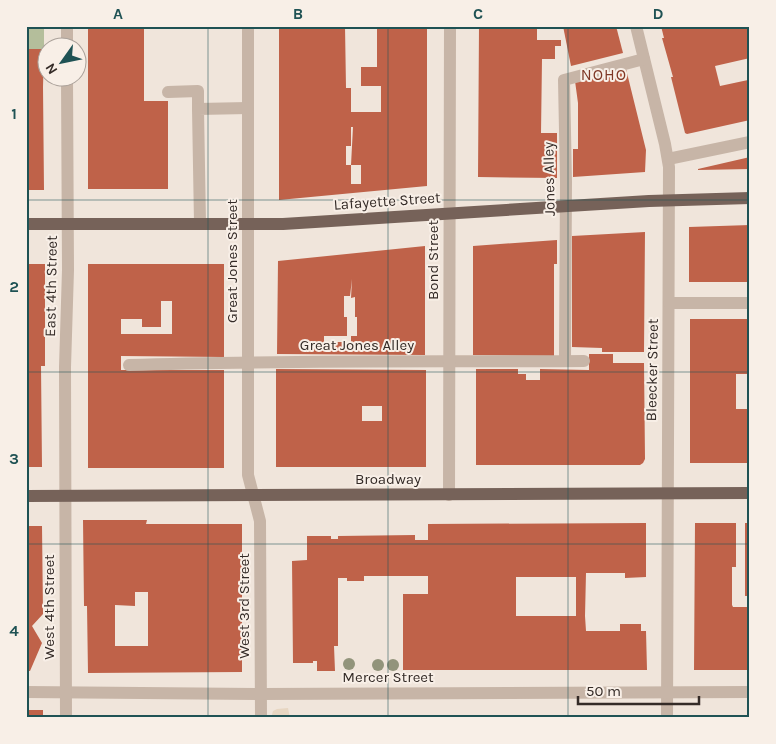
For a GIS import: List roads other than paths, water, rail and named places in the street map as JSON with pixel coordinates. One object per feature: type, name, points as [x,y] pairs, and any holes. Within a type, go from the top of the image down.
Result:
[{"type":"main road","name":"Lafayette Street","points":[[26,224],[283,224],[669,200],[750,198]]},
{"type":"main road","name":"Broadway","points":[[26,496],[750,493]]},
{"type":"street","name":"Great Jones Street","points":[[248,26],[248,475],[252,496]]},
{"type":"street","name":"Bond Street","points":[[449,495],[450,26]]},
{"type":"street","name":"Bleecker Street","points":[[636,26],[668,159],[667,718]]},
{"type":"street","name":"Jones Alley","points":[[565,361],[566,206],[564,80],[644,59]]},
{"type":"street","name":"East 4th Street","points":[[65,496],[68,224],[67,88]]},
{"type":"street","points":[[168,92],[198,91],[200,224]]},
{"type":"street","points":[[198,109],[248,108]]},
{"type":"street","points":[[668,159],[750,142]]},
{"type":"street","points":[[669,303],[750,303]]},
{"type":"street","name":"Great Jones Alley","points":[[129,365],[248,362],[584,361]]},
{"type":"street","name":"West 4th Street","points":[[65,496],[66,718]]},
{"type":"street","name":"West 3rd Street","points":[[252,496],[260,521],[261,718]]},
{"type":"street","name":"Mercer Street","points":[[26,692],[261,694],[750,692]]},
{"type":"district","name":"NOHO","points":[[604,74]]}]
